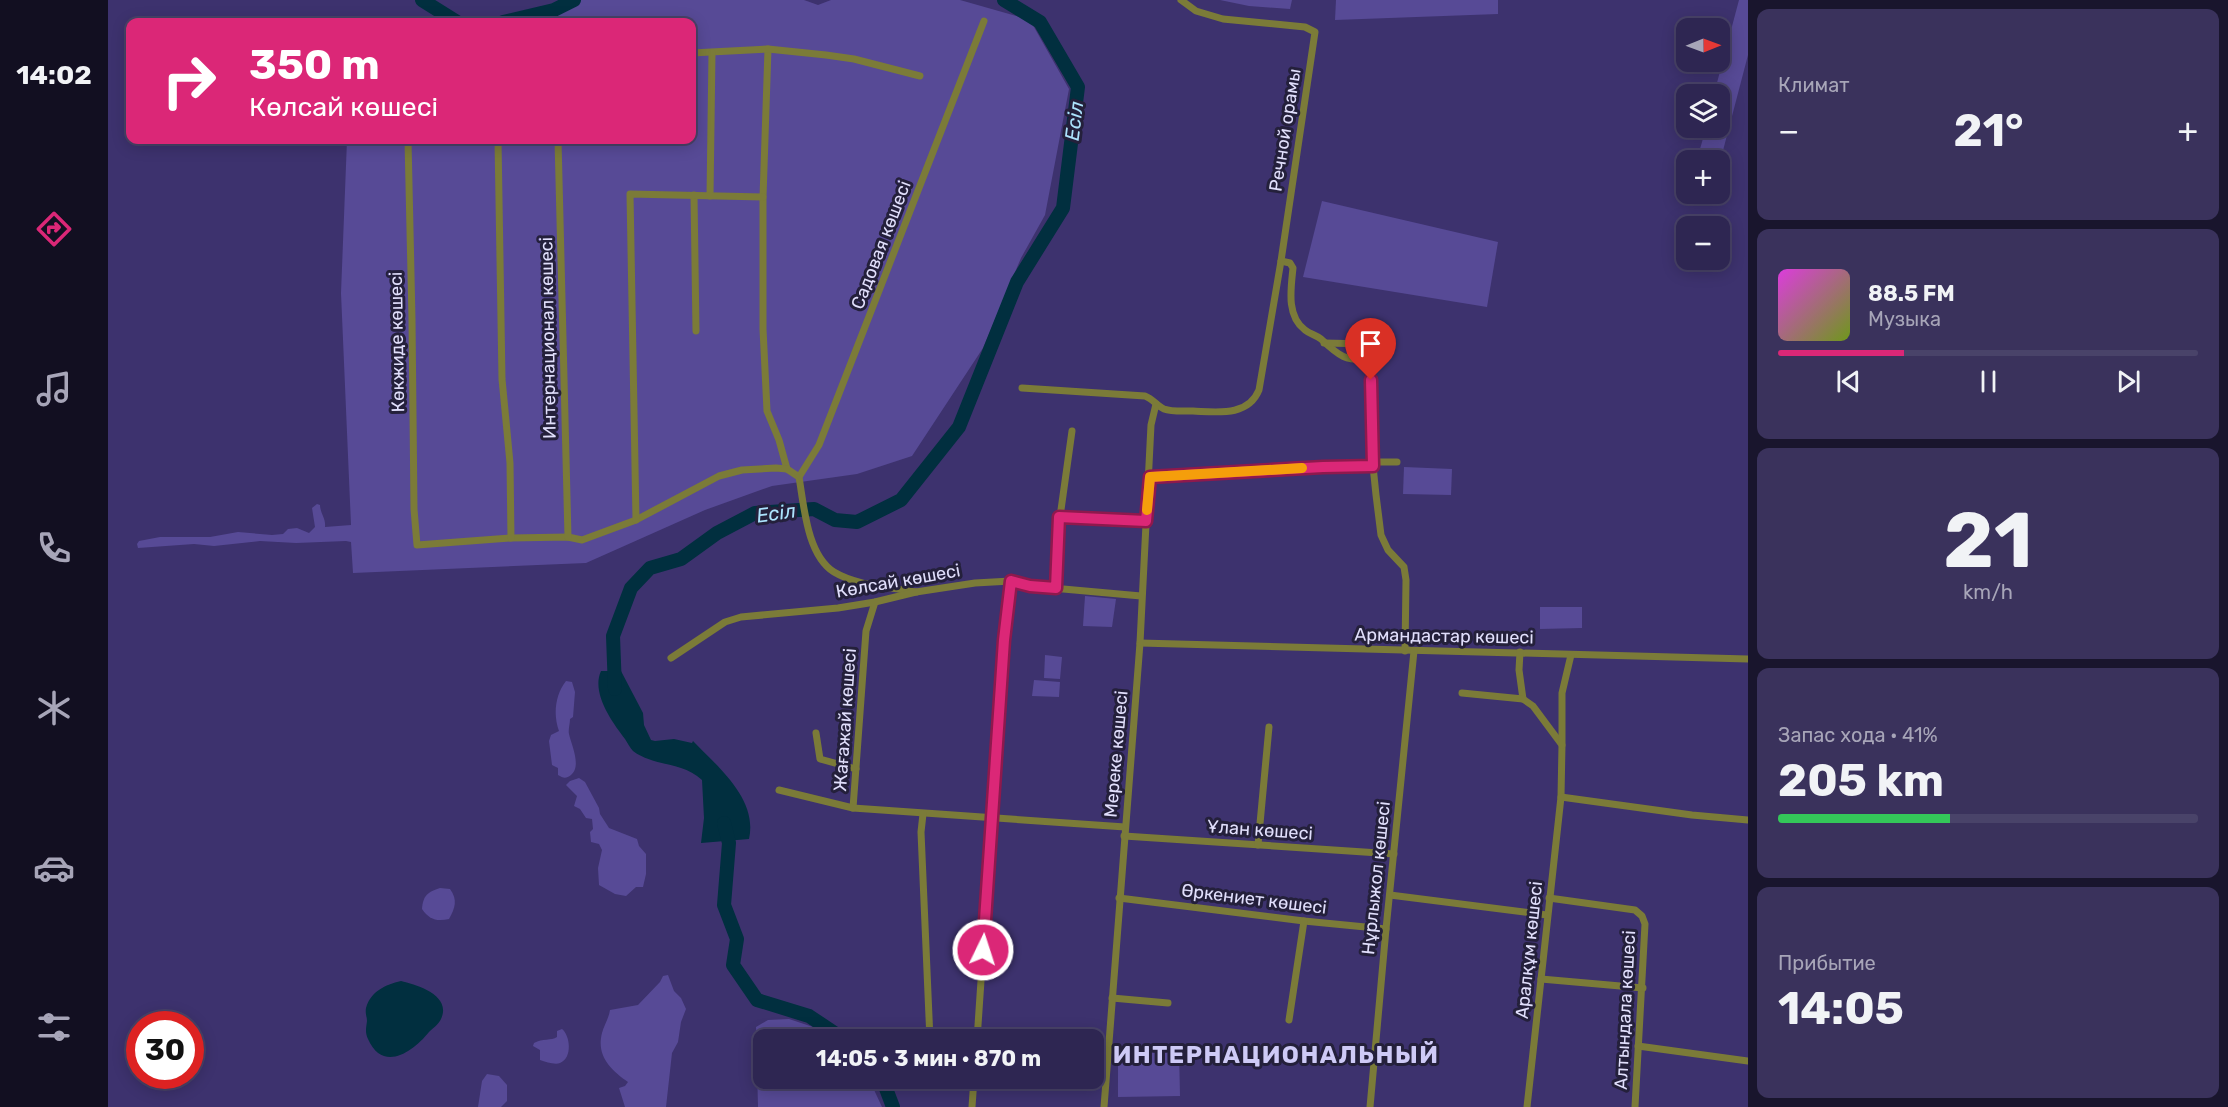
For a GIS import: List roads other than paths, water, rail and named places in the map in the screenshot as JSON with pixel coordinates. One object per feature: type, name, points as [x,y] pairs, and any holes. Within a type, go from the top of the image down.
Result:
[{"type":"street","name":"Речной орамы","points":[[1022,388],[1145,396],[1166,410],[1220,412],[1240,409],[1256,396],[1263,370],[1281,261],[1315,32],[1305,27],[1223,19],[1196,11],[1181,0]]},
{"type":"street","name":"Садовая көшесі","points":[[799,477],[819,445],[984,21]]},
{"type":"street","points":[[768,49],[763,197],[763,329],[767,411],[779,440],[787,469]]},
{"type":"street","points":[[696,53],[768,49],[854,58],[920,76]]},
{"type":"street","points":[[710,196],[712,53]]},
{"type":"street","name":"Көкжиде көшесі","points":[[408,144],[414,509],[417,545],[511,538]]},
{"type":"street","points":[[498,144],[502,379],[510,463],[511,538],[568,537],[582,540],[636,520],[719,476],[742,470],[787,469],[799,477],[807,524],[820,559],[833,572],[857,581],[916,592]]},
{"type":"street","name":"Интернационал көшесі","points":[[558,144],[568,537]]},
{"type":"street","points":[[636,520],[630,194],[763,197]]},
{"type":"street","points":[[694,195],[696,331]]},
{"type":"street","points":[[1281,261],[1290,263],[1293,268],[1291,306],[1296,321],[1306,331],[1316,335],[1349,360],[1371,359]]},
{"type":"street","points":[[1324,343],[1368,344],[1371,359],[1374,464],[1381,535],[1389,550],[1404,567],[1406,580],[1405,651]]},
{"type":"street","name":"Мереке көшесі","points":[[1104,1107],[1140,643],[1151,425],[1156,404]]},
{"type":"street","points":[[1056,588],[1059,517],[1072,431]]},
{"type":"street","points":[[1150,477],[1397,462]]},
{"type":"street","points":[[1059,517],[1146,521]]},
{"type":"street","points":[[978,1029],[1004,640],[1011,581]]},
{"type":"street","name":"Көлсай көшесі","points":[[671,658],[725,622],[741,617],[803,612],[875,602],[916,592],[975,583],[1011,581],[1030,586],[1141,596]]},
{"type":"street","name":"Жағажай көшесі","points":[[875,602],[866,631],[853,808],[923,814],[992,816]]},
{"type":"street","name":"Армандастар көшесі","points":[[1140,643],[1748,659]]},
{"type":"street","name":"Нұрлыжол көшесі","points":[[1370,1107],[1414,651]]},
{"type":"street","points":[[1520,652],[1519,670],[1523,699]]},
{"type":"street","name":"Аралқұм көшесі","points":[[1527,1107],[1561,796],[1562,693],[1571,655]]},
{"type":"street","points":[[1462,693],[1523,699],[1533,706],[1562,745]]},
{"type":"street","points":[[1258,845],[1269,727]]},
{"type":"street","points":[[816,733],[820,759],[856,769]]},
{"type":"street","points":[[779,790],[853,808]]},
{"type":"street","points":[[1561,796],[1748,820]]},
{"type":"street","points":[[923,814],[921,832],[930,1029]]},
{"type":"street","points":[[992,816],[1125,827]]},
{"type":"street","name":"Ұлан көшесі","points":[[1124,836],[1394,854]]},
{"type":"street","points":[[1390,895],[1547,915]]},
{"type":"street","name":"Өркениет көшесі","points":[[1119,898],[1386,929]]},
{"type":"street","name":"Алтындала көшесі","points":[[1549,898],[1635,910],[1642,916],[1645,924],[1635,1107]]},
{"type":"street","points":[[1289,1020],[1304,921]]},
{"type":"street","points":[[1541,979],[1642,988]]},
{"type":"street","points":[[1112,998],[1168,1003]]},
{"type":"street","points":[[1638,1046],[1748,1061]]},
{"type":"street","points":[[1104,1052],[1108,1052]]},
{"type":"street","points":[[972,1107],[973,1089]]},
{"type":"water","points":[[601,671],[621,671],[643,713],[644,725],[651,740],[674,739],[692,743],[693,741],[724,773],[742,797],[748,810],[749,839],[701,843],[704,818],[702,780],[686,770],[650,760],[633,751],[604,707],[599,689]]},
{"type":"water","points":[[401,981],[431,992],[442,1004],[443,1011],[439,1023],[415,1046],[398,1056],[390,1057],[374,1049],[368,1039],[366,1008],[375,993]]},
{"type":"waterway","name":"Есіл","points":[[422,0],[451,18]]},
{"type":"waterway","name":"Есіл","points":[[520,18],[554,10],[574,0]]},
{"type":"waterway","name":"Есіл","points":[[615,689],[613,636],[631,588],[650,568],[681,559],[717,533],[755,513],[814,509],[835,520],[857,522],[901,500],[959,427],[1017,282],[1063,208],[1078,87],[1040,22],[1004,0]]},
{"type":"waterway","name":"Есіл","points":[[724,823],[729,843],[724,905],[737,939],[733,965],[757,1000],[809,1016],[828,1029]]},
{"type":"waterway","name":"Есіл","points":[[886,1089],[893,1107]]},
{"type":"district","name":"ИНТЕРНАЦИОНАЛЬНЫЙ","points":[[1276,1055]]}]
